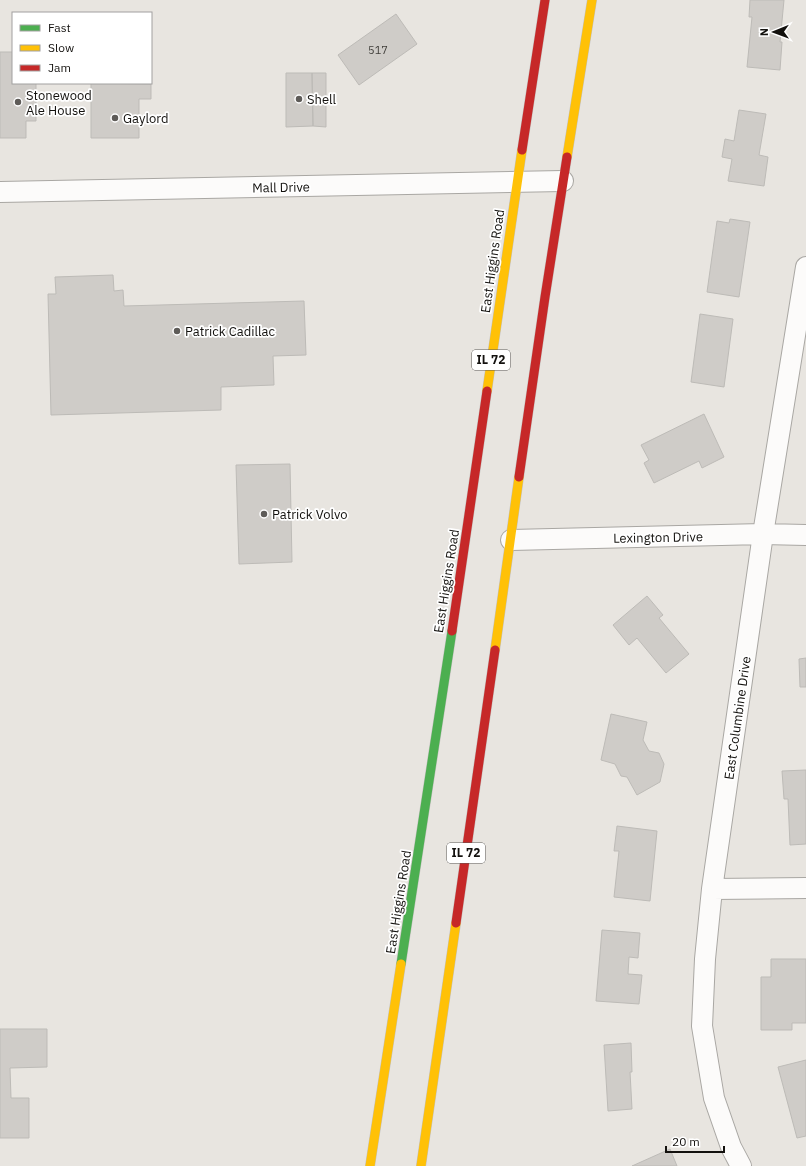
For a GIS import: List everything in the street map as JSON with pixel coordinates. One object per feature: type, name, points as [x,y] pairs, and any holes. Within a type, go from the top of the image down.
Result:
[{"type":"main road","name":"East Higgins Road","points":[[370,1166],[466,538],[517,182],[545,0]]},
{"type":"main road","name":"IL 72","points":[[421,1166],[562,181],[592,0]]},
{"type":"street","name":"Mall Drive","points":[[0,192],[562,181]]},
{"type":"street","name":"East Columbine Drive","points":[[741,1166],[731,1147],[714,1098],[702,1026],[705,959],[712,889],[763,534],[806,267]]},
{"type":"street","name":"Lexington Drive","points":[[511,540],[806,534]]},
{"type":"street","points":[[712,889],[806,888]]},
{"type":"building","points":[[750,0],[784,0],[780,42],[782,42],[780,70],[747,67],[752,17],[749,17]]},
{"type":"building","name":"Shell","points":[[396,14],[417,44],[359,85],[338,55]]},
{"type":"building","name":"Stonewood Ale House","points":[[0,52],[12,52],[12,84],[36,84],[36,121],[26,121],[26,138],[0,138]]},
{"type":"building","name":"Shell","points":[[286,73],[312,73],[313,126],[286,127]]},
{"type":"building","name":"Shell","points":[[312,73],[326,73],[326,127],[313,126]]},
{"type":"building","name":"Gaylord","points":[[91,84],[151,84],[151,99],[139,99],[139,138],[91,138]]},
{"type":"building","points":[[739,110],[766,114],[759,155],[768,157],[764,186],[728,181],[732,159],[722,157],[725,139],[734,141]]},
{"type":"building","points":[[730,219],[750,222],[739,297],[707,292],[717,221],[729,223]]},
{"type":"building","name":"Patrick Cadillac","points":[[113,275],[114,291],[123,290],[124,306],[304,301],[306,355],[273,356],[274,385],[221,387],[221,410],[51,415],[48,294],[56,294],[55,277]]},
{"type":"building","points":[[700,314],[733,319],[724,387],[691,382]]},
{"type":"building","points":[[704,414],[724,457],[702,468],[699,461],[654,483],[644,463],[649,460],[641,445]]},
{"type":"building","name":"Patrick Volvo","points":[[290,464],[292,562],[239,564],[236,465]]},
{"type":"building","points":[[647,596],[663,615],[659,618],[689,654],[666,673],[637,638],[629,645],[613,625]]},
{"type":"building","points":[[806,658],[806,687],[800,687],[799,659]]},
{"type":"building","points":[[611,714],[647,722],[643,740],[649,751],[659,753],[664,764],[660,782],[637,795],[627,777],[621,776],[615,764],[601,760]]},
{"type":"building","points":[[806,770],[806,844],[790,845],[788,799],[784,799],[782,771]]},
{"type":"building","points":[[617,826],[657,831],[650,901],[614,897],[619,851],[614,851]]},
{"type":"building","points":[[602,930],[640,933],[638,958],[629,957],[628,974],[642,975],[639,1004],[596,1001]]},
{"type":"building","points":[[771,959],[806,959],[806,1023],[792,1023],[792,1030],[761,1030],[761,977],[771,977]]},
{"type":"building","points":[[0,1029],[47,1029],[47,1067],[10,1068],[11,1098],[29,1098],[29,1138],[0,1138]]},
{"type":"building","points":[[631,1043],[632,1072],[630,1072],[632,1109],[608,1111],[604,1045]]},
{"type":"building","points":[[806,1060],[806,1136],[797,1138],[778,1067]]},
{"type":"building","points":[[670,1149],[677,1166],[632,1166]]},
{"type":"traffic: fast","points":[[401,964],[452,631]]},
{"type":"traffic: slow","points":[[567,157],[592,0]]},
{"type":"traffic: slow","points":[[487,391],[522,150]]},
{"type":"traffic: slow","points":[[495,650],[519,477]]},
{"type":"traffic: slow","points":[[421,1166],[456,923]]},
{"type":"traffic: slow","points":[[370,1166],[401,964]]},
{"type":"traffic: jam","points":[[522,150],[545,0]]},
{"type":"traffic: jam","points":[[519,477],[567,157]]},
{"type":"traffic: jam","points":[[452,631],[487,391]]},
{"type":"traffic: jam","points":[[456,923],[495,650]]},
{"type":"place","name":"Shell","points":[[299,99]]},
{"type":"place","name":"Stonewood Ale House","points":[[18,102]]},
{"type":"place","name":"Gaylord","points":[[115,118]]},
{"type":"place","name":"Patrick Cadillac","points":[[177,331]]},
{"type":"place","name":"Patrick Volvo","points":[[264,514]]}]
